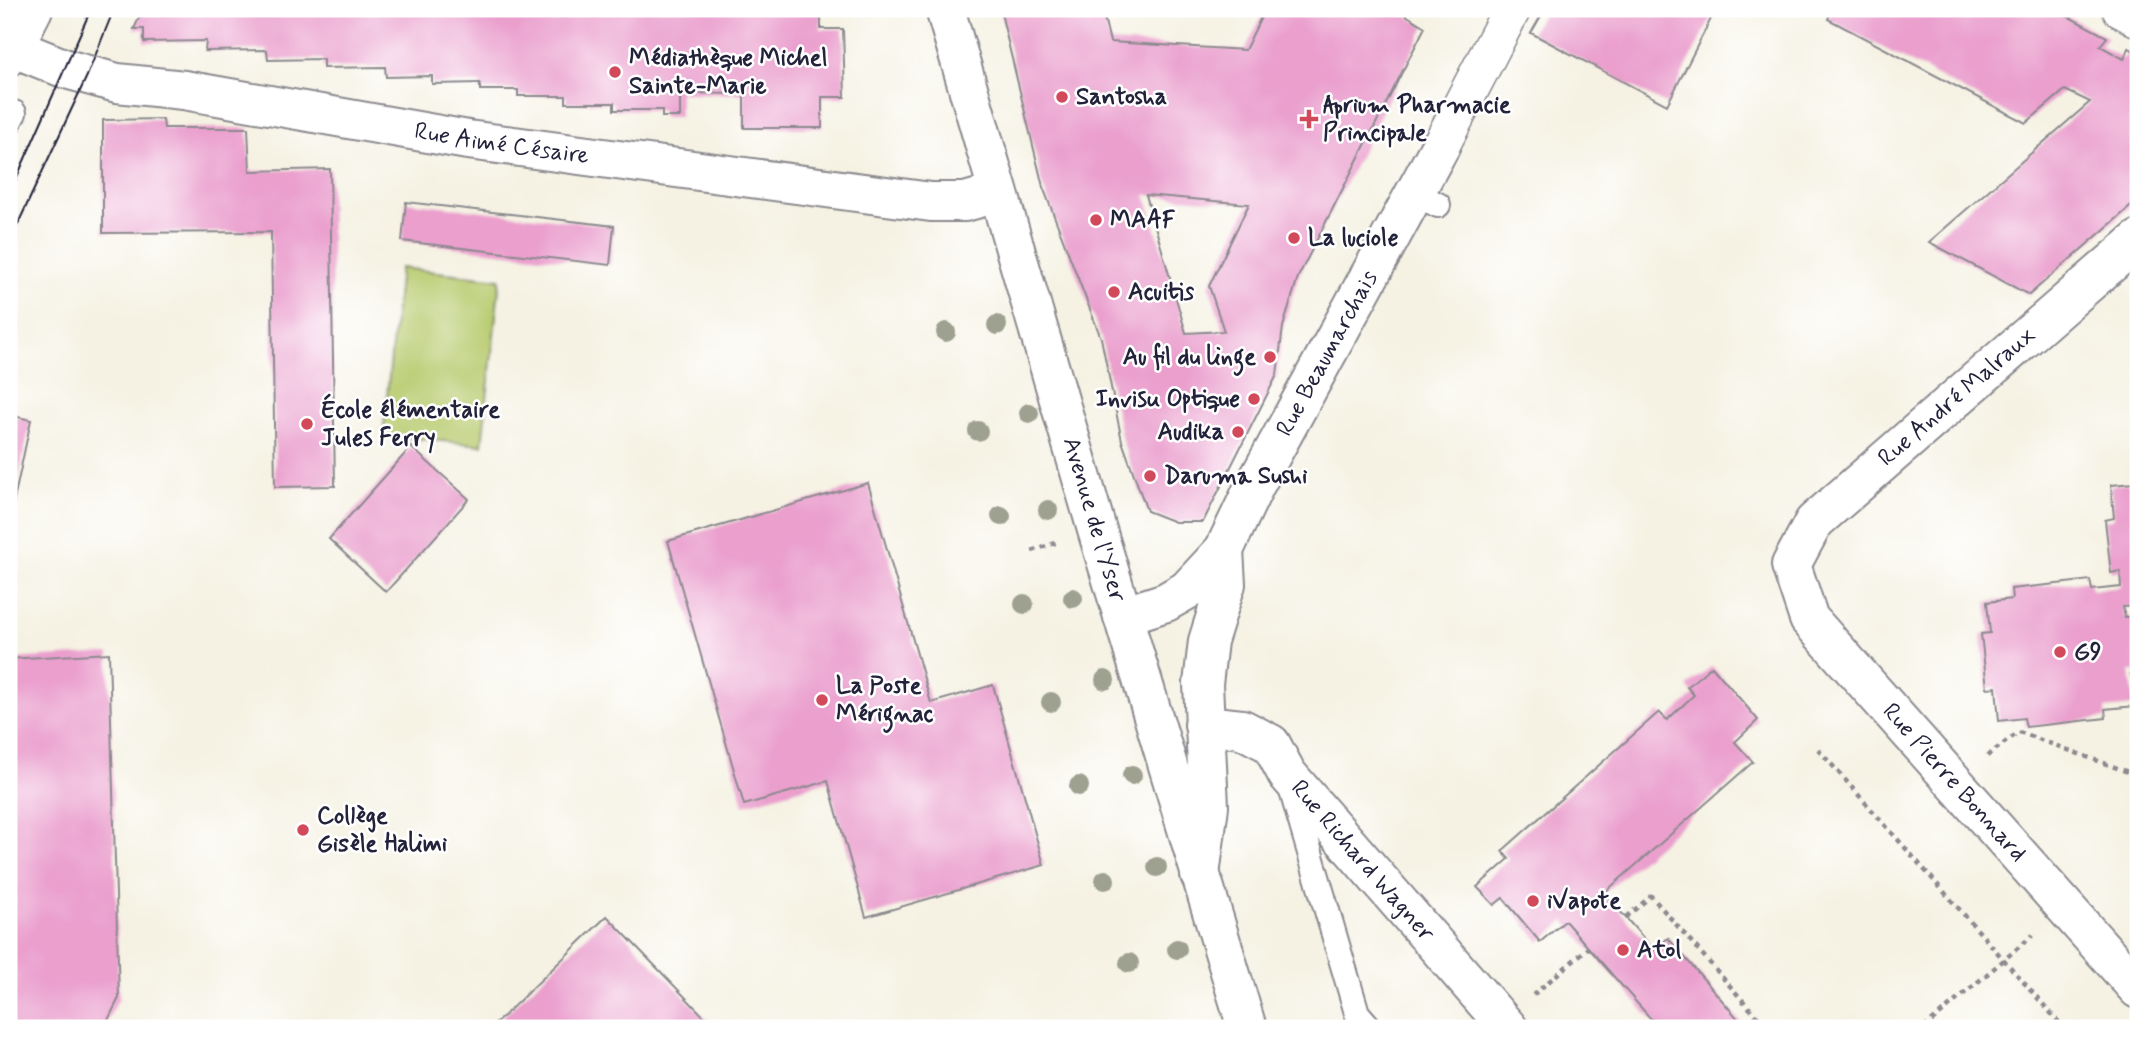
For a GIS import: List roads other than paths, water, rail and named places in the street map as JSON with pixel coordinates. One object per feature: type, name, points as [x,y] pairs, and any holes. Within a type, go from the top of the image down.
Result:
[{"type":"street","points":[[10,49],[33,9]]},
{"type":"street","name":"Avenue de l'Yser","points":[[945,9],[997,192],[1247,1028]]},
{"type":"street","name":"Rue Beaumarchais","points":[[1123,616],[1166,602],[1186,590],[1224,550],[1254,488],[1426,199],[1441,145],[1512,9]]},
{"type":"street","points":[[2121,9],[2138,18]]},
{"type":"street","name":"Rue Aimé Césaire","points":[[10,49],[66,69],[117,82],[184,90],[468,140],[931,202],[965,202],[997,192]]},
{"type":"street","name":"Rue André Malraux","points":[[1791,565],[1814,523],[2138,240]]},
{"type":"street","name":"Rue Beaumarchais","points":[[1200,875],[1209,806],[1203,684],[1208,640],[1226,584],[1224,550]]},
{"type":"street","name":"Rue Pierre Bonnard","points":[[1791,565],[1809,619],[2138,989]]},
{"type":"street","name":"Rue Richard Wagner","points":[[1205,725],[1242,729],[1271,744],[1287,774],[1505,1025]]},
{"type":"lane","points":[[1287,774],[1357,1013],[1370,1028]]},
{"type":"tram line","points":[[9,195],[91,9]]},
{"type":"tram line","points":[[9,243],[87,76],[114,9]]},
{"type":"place","name":"Médiathèque Michel Sainte-Marie","points":[[615,72]]},
{"type":"place","name":"Santosha","points":[[1062,97]]},
{"type":"place","name":"Aprium Pharmacie Principale","points":[[1309,119]]},
{"type":"place","name":"MAAF","points":[[1096,220]]},
{"type":"place","name":"La luciole","points":[[1294,238]]},
{"type":"place","name":"Acuitis","points":[[1114,292]]},
{"type":"place","name":"Au fil du linge","points":[[1270,357]]},
{"type":"place","name":"Invisu Optique","points":[[1254,399]]},
{"type":"place","name":"École élémentaire Jules Ferry","points":[[307,424]]},
{"type":"place","name":"Audika","points":[[1238,432]]},
{"type":"place","name":"Daruma Sushi","points":[[1150,476]]},
{"type":"place","name":"G9","points":[[2060,652]]},
{"type":"place","name":"La Poste Mérignac","points":[[822,700]]},
{"type":"place","name":"Collège Gisèle Halimi","points":[[303,830]]},
{"type":"place","name":"iVapote","points":[[1533,901]]},
{"type":"place","name":"Atol","points":[[1623,950]]}]
